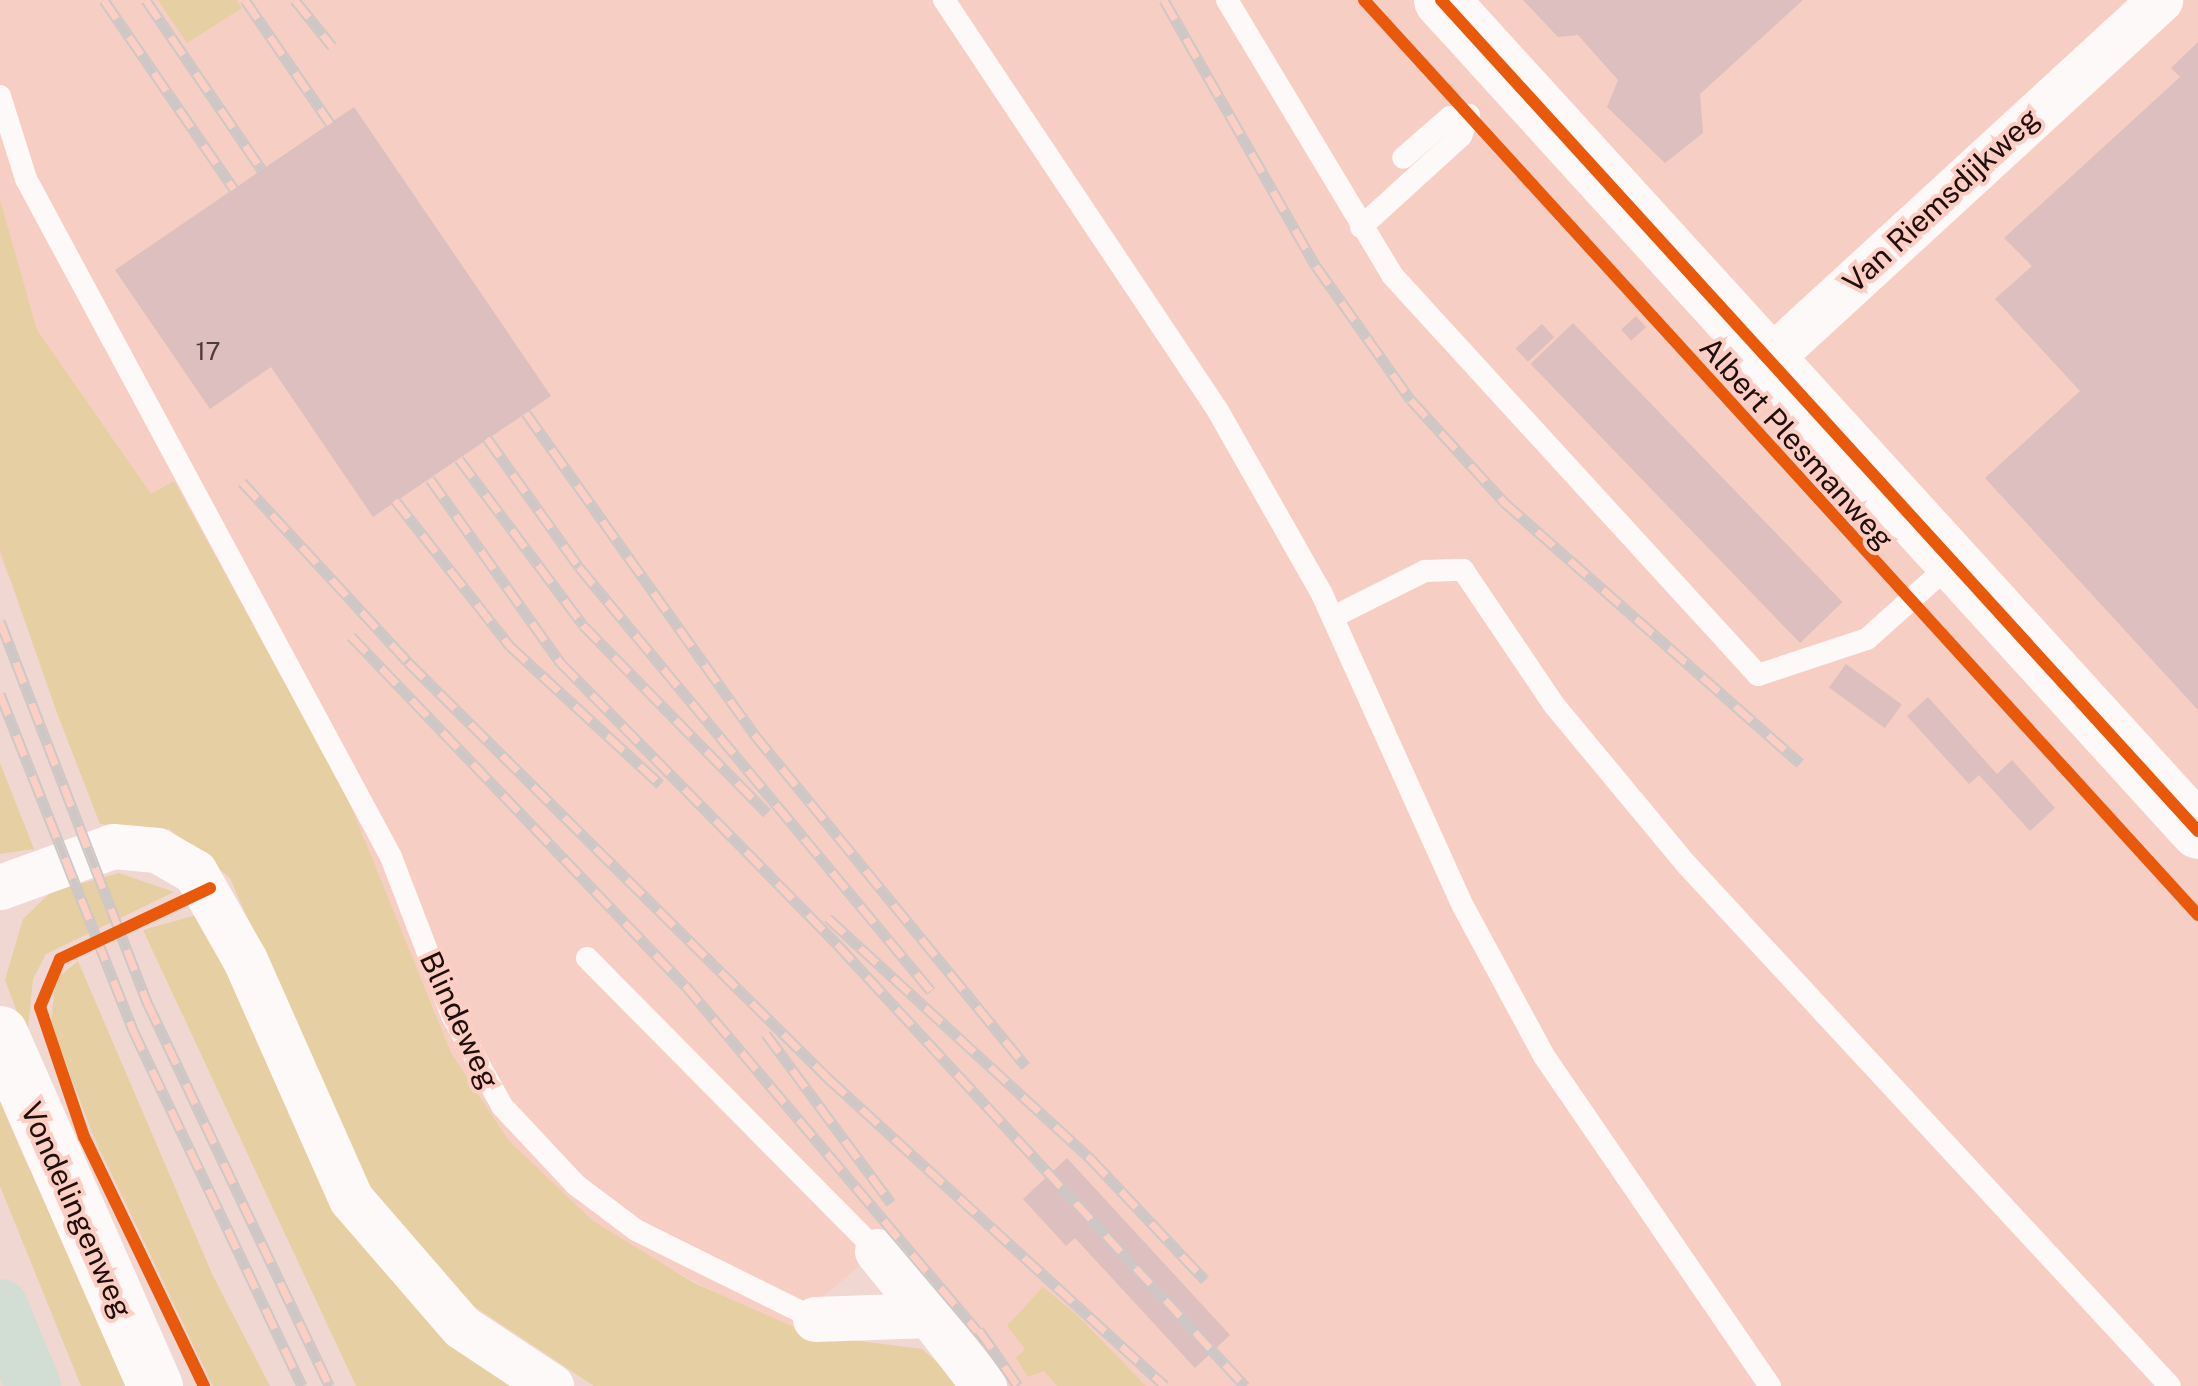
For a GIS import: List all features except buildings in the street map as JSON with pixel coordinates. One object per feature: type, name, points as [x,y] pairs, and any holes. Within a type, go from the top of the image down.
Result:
[{"type":"highway","points":[[0,1306],[33,1386]]},
{"type":"street","name":"Albert Plesmanweg","points":[[1441,0],[2198,830]]},
{"type":"street","name":"Van Riemsdijkweg","points":[[1767,361],[2160,0]]},
{"type":"street","points":[[0,887],[113,846],[157,850],[195,872],[245,960],[350,1198],[462,1327],[551,1386]]},
{"type":"street","name":"Vondelingenweg","points":[[0,1034],[155,1386]]},
{"type":"street","points":[[877,1250],[984,1386]]},
{"type":"street","name":"Blindeweg","points":[[815,1318],[929,1315]]},
{"type":"lane","points":[[944,0],[1174,338],[1332,616],[1515,1006],[1770,1386]]},
{"type":"lane","points":[[1227,0],[1361,228],[1423,314],[1758,674],[1867,640],[1954,560]]},
{"type":"lane","name":"Blindeweg","points":[[0,96],[26,179],[242,567],[391,857],[452,1016],[502,1106],[576,1185],[636,1230],[815,1318]]},
{"type":"lane","points":[[1361,228],[1409,168]]},
{"type":"lane","points":[[1332,616],[1425,572],[1462,570],[1554,706],[1687,865],[2170,1386]]},
{"type":"lane","points":[[587,958],[877,1250]]},
{"type":"shaded area","points":[[0,0],[2198,0],[2198,1386],[1004,1386],[891,1239],[819,1300],[810,1342],[578,1220],[10,580],[0,557]]},
{"type":"shaded area","points":[[158,0],[236,0],[242,8],[187,43]]},
{"type":"shaded area","points":[[0,200],[37,330],[151,494],[174,481],[346,794],[451,1053],[509,1141],[593,1221],[694,1283],[812,1335],[922,1349],[964,1386],[594,1386],[451,1291],[364,1188],[230,878],[169,829],[100,824],[57,713],[0,550]]},
{"type":"shaded area","points":[[0,763],[34,849],[0,854]]},
{"type":"shaded area","points":[[119,873],[174,892],[46,954],[33,979],[27,1038],[5,980],[23,919],[51,892]]},
{"type":"shaded area","points":[[200,914],[334,1210],[424,1317],[514,1386],[356,1386],[143,930]]},
{"type":"shaded area","points":[[78,961],[213,1276],[270,1386],[213,1386],[92,1133],[51,1022],[56,979]]},
{"type":"shaded area","points":[[0,1101],[133,1386],[81,1386],[0,1186]]},
{"type":"shaded area","points":[[1043,1287],[1077,1315],[1146,1386],[1057,1386],[1044,1371],[1028,1377],[1016,1358],[1025,1349],[1007,1326]]},
{"type":"railway","points":[[104,0],[234,189]]},
{"type":"railway","points":[[146,0],[262,170]]},
{"type":"railway","points":[[245,0],[330,123]]},
{"type":"railway","points":[[295,0],[332,46]]},
{"type":"railway","points":[[1164,0],[1316,266],[1411,400],[1504,502],[1800,763]]},
{"type":"railway","points":[[526,413],[754,734],[1026,1066]]},
{"type":"railway","points":[[487,438],[579,567],[931,991]]},
{"type":"railway","points":[[459,459],[583,625],[767,813]]},
{"type":"railway","points":[[430,479],[561,663],[837,944],[1245,1386]]},
{"type":"railway","points":[[242,482],[408,662],[829,1079],[1165,1386]]},
{"type":"railway","points":[[395,500],[510,646],[660,784]]},
{"type":"railway","points":[[0,621],[148,1004],[329,1386]]},
{"type":"railway","points":[[351,636],[685,985],[987,1342]]},
{"type":"railway","points":[[0,694],[133,1030],[302,1386]]},
{"type":"railway","points":[[828,918],[1091,1159],[1205,1280]]},
{"type":"railway","points":[[766,1034],[891,1203]]},
{"type":"railway","points":[[979,1330],[1018,1386]]},
{"type":"cycle path","points":[[1364,0],[2198,915]]},
{"type":"cycle path","points":[[1441,0],[2198,831]]},
{"type":"cycle path","points":[[204,1386],[84,1137],[40,1007],[60,959],[210,888]]}]
